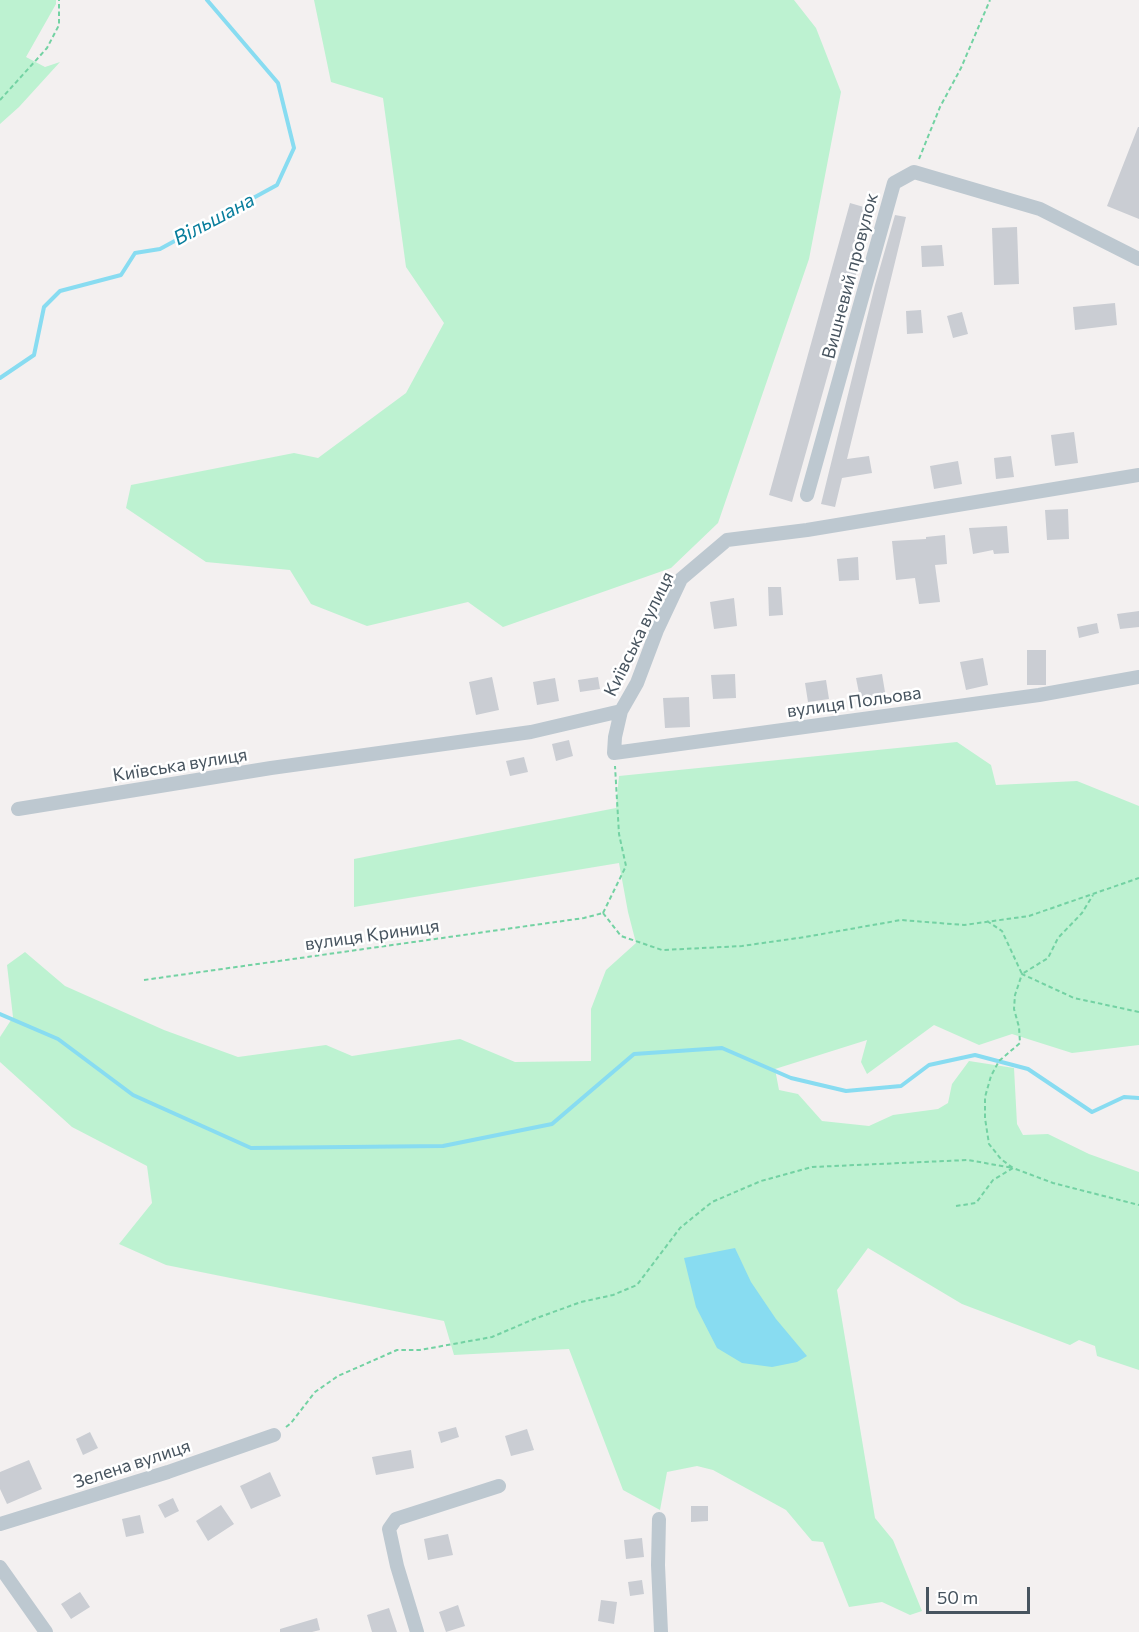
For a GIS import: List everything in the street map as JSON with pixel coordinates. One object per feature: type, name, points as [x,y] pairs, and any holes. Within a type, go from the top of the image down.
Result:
[{"type":"street","points":[[914,172],[1040,209],[1139,260]]},
{"type":"street","name":"Вишневий провулок","points":[[807,495],[894,183],[914,172]]},
{"type":"street","name":"Київська вулиця","points":[[18,809],[271,768],[531,732],[621,711],[637,683],[657,630],[681,579],[728,540],[807,530],[1139,475]]},
{"type":"street","name":"вулиця Польова","points":[[614,753],[1039,695],[1139,677]]},
{"type":"street","points":[[614,753],[621,711]]},
{"type":"street","name":"Зелена вулиця","points":[[0,1524],[168,1472],[274,1436]]},
{"type":"street","points":[[417,1632],[397,1566],[389,1529],[396,1519],[499,1486]]},
{"type":"street","points":[[659,1519],[658,1565],[661,1632]]},
{"type":"street","points":[[0,1567],[46,1632]]},
{"type":"path","points":[[0,100],[47,48],[59,25],[59,0]]},
{"type":"path","points":[[914,172],[940,107],[961,68],[990,0]]},
{"type":"path","points":[[614,753],[619,834],[626,866],[603,913],[621,936],[662,950],[742,946],[901,920],[964,925],[1029,916],[1139,878]]},
{"type":"path","points":[[1013,1168],[1001,1159],[989,1144],[985,1097],[991,1076],[999,1061],[1020,1043],[1014,1009],[1015,995],[1022,974],[1048,958],[1058,938],[1082,913],[1093,895]]},
{"type":"path","name":"вулиця Криниця","points":[[144,980],[584,918],[603,913]]},
{"type":"path","points":[[987,921],[1002,931],[1022,974],[1074,998],[1139,1012]]},
{"type":"path","points":[[274,1436],[291,1424],[315,1392],[338,1376],[397,1350],[420,1350],[492,1337],[572,1305],[613,1295],[637,1286],[680,1228],[712,1202],[761,1181],[812,1167],[968,1160],[1013,1168],[1053,1183],[1139,1205]]},
{"type":"path","points":[[956,1206],[976,1203],[993,1180],[1013,1168]]},
{"type":"green space","points":[[0,0],[56,0],[56,4],[26,57],[45,67],[60,62],[19,107],[0,124]]},
{"type":"green space","points":[[314,0],[794,0],[816,28],[841,92],[809,259],[718,523],[671,568],[503,627],[468,602],[367,626],[311,604],[290,570],[206,562],[126,508],[131,485],[294,453],[318,458],[406,393],[444,323],[406,267],[383,98],[331,82]]},
{"type":"green space","points":[[957,742],[991,765],[996,785],[1077,781],[1139,806],[1139,1045],[1072,1053],[1012,1034],[979,1045],[934,1025],[867,1074],[861,1062],[867,1040],[775,1069],[779,1090],[798,1094],[822,1121],[869,1126],[893,1115],[938,1109],[948,1103],[952,1084],[969,1061],[1014,1068],[1017,1124],[1023,1135],[1048,1134],[1089,1154],[1139,1172],[1139,1370],[1097,1356],[1095,1346],[1079,1340],[1070,1345],[962,1304],[868,1248],[837,1290],[875,1518],[893,1540],[922,1611],[910,1615],[882,1602],[849,1607],[823,1542],[812,1541],[786,1510],[713,1470],[697,1466],[667,1472],[660,1510],[623,1490],[569,1349],[454,1355],[444,1321],[166,1265],[119,1244],[152,1203],[147,1166],[72,1127],[0,1062],[0,1037],[13,1017],[7,965],[25,952],[65,986],[164,1030],[238,1057],[326,1045],[352,1056],[460,1039],[515,1062],[591,1061],[591,1009],[606,970],[636,943],[619,863],[354,907],[354,859],[616,808],[619,776]]},
{"type":"water","points":[[735,1248],[751,1282],[776,1319],[807,1356],[797,1362],[772,1367],[742,1363],[717,1348],[696,1307],[684,1258]]},
{"type":"building","points":[[1139,127],[1139,219],[1107,206]]},
{"type":"building","points":[[850,203],[874,210],[792,502],[769,495]]},
{"type":"building","points":[[895,215],[906,217],[847,459],[869,456],[872,473],[842,478],[835,507],[821,504],[875,285]]},
{"type":"building","points":[[1017,227],[1019,284],[994,285],[992,228]]},
{"type":"building","points":[[942,245],[944,266],[922,267],[921,246]]},
{"type":"building","points":[[1115,303],[1117,325],[1075,330],[1073,307]]},
{"type":"building","points":[[921,310],[923,333],[907,334],[906,311]]},
{"type":"building","points":[[962,312],[968,334],[953,338],[947,316]]},
{"type":"building","points":[[1074,432],[1078,463],[1055,466],[1051,435]]},
{"type":"building","points":[[1011,456],[1014,477],[996,479],[994,458]]},
{"type":"building","points":[[958,461],[962,484],[934,489],[930,466]]},
{"type":"building","points":[[1068,509],[1069,539],[1047,540],[1045,510]]},
{"type":"building","points":[[1007,526],[1009,553],[994,554],[993,550],[973,554],[969,528]]},
{"type":"building","points":[[945,535],[947,564],[935,565],[940,602],[919,604],[915,578],[896,580],[892,541],[926,539],[926,537]]},
{"type":"building","points":[[858,557],[859,580],[839,581],[837,559]]},
{"type":"building","points":[[768,587],[781,587],[783,615],[769,616]]},
{"type":"building","points":[[734,598],[737,626],[714,629],[710,602]]},
{"type":"building","points":[[1139,611],[1139,627],[1120,629],[1117,614]]},
{"type":"building","points":[[1097,623],[1099,633],[1079,638],[1077,627]]},
{"type":"building","points":[[1027,650],[1046,650],[1046,685],[1027,685]]},
{"type":"building","points":[[983,658],[988,685],[966,690],[960,662]]},
{"type":"building","points":[[735,674],[736,698],[713,699],[711,675]]},
{"type":"building","points":[[882,674],[886,698],[861,703],[856,678]]},
{"type":"building","points":[[492,677],[499,710],[476,715],[469,682]]},
{"type":"building","points":[[598,677],[600,689],[580,692],[578,680]]},
{"type":"building","points":[[555,678],[559,701],[537,705],[533,682]]},
{"type":"building","points":[[826,680],[829,699],[808,702],[805,683]]},
{"type":"building","points":[[689,697],[690,727],[665,728],[663,698]]},
{"type":"building","points":[[569,740],[573,756],[556,761],[552,744]]},
{"type":"building","points":[[524,757],[528,772],[510,776],[506,761]]},
{"type":"building","points":[[456,1427],[459,1437],[441,1443],[438,1432]]},
{"type":"building","points":[[527,1429],[534,1450],[511,1456],[505,1436]]},
{"type":"building","points":[[90,1432],[98,1448],[83,1455],[76,1439]]},
{"type":"building","points":[[411,1450],[414,1468],[376,1475],[372,1457]]},
{"type":"building","points":[[29,1460],[42,1489],[7,1504],[0,1489],[0,1472]]},
{"type":"building","points":[[270,1472],[281,1496],[251,1509],[240,1486]]},
{"type":"building","points":[[173,1498],[179,1511],[165,1518],[158,1505]]},
{"type":"building","points":[[221,1505],[234,1524],[208,1541],[196,1521]]},
{"type":"building","points":[[691,1506],[708,1506],[708,1521],[691,1522]]},
{"type":"building","points":[[140,1515],[144,1533],[126,1537],[122,1519]]},
{"type":"building","points":[[448,1534],[453,1555],[428,1560],[424,1539]]},
{"type":"building","points":[[642,1538],[644,1557],[626,1559],[624,1540]]},
{"type":"building","points":[[642,1580],[644,1594],[630,1596],[628,1582]]},
{"type":"building","points":[[80,1592],[90,1607],[71,1619],[61,1604]]},
{"type":"building","points":[[601,1600],[617,1602],[614,1624],[598,1621]]},
{"type":"building","points":[[458,1605],[465,1626],[446,1632],[439,1612]]},
{"type":"building","points":[[389,1608],[397,1632],[372,1632],[367,1615]]},
{"type":"building","points":[[317,1618],[320,1630],[280,1632],[280,1629]]},
{"type":"waterway","name":"Вільшана","points":[[0,378],[34,355],[44,307],[60,291],[121,275],[135,253],[160,249],[277,185],[294,148],[278,83],[207,0]]},
{"type":"waterway","points":[[0,1014],[58,1039],[133,1095],[251,1148],[443,1146],[552,1124],[634,1054],[722,1048],[791,1078],[846,1091],[901,1086],[929,1065],[975,1055],[1028,1069],[1092,1112],[1124,1097],[1139,1098]]}]
